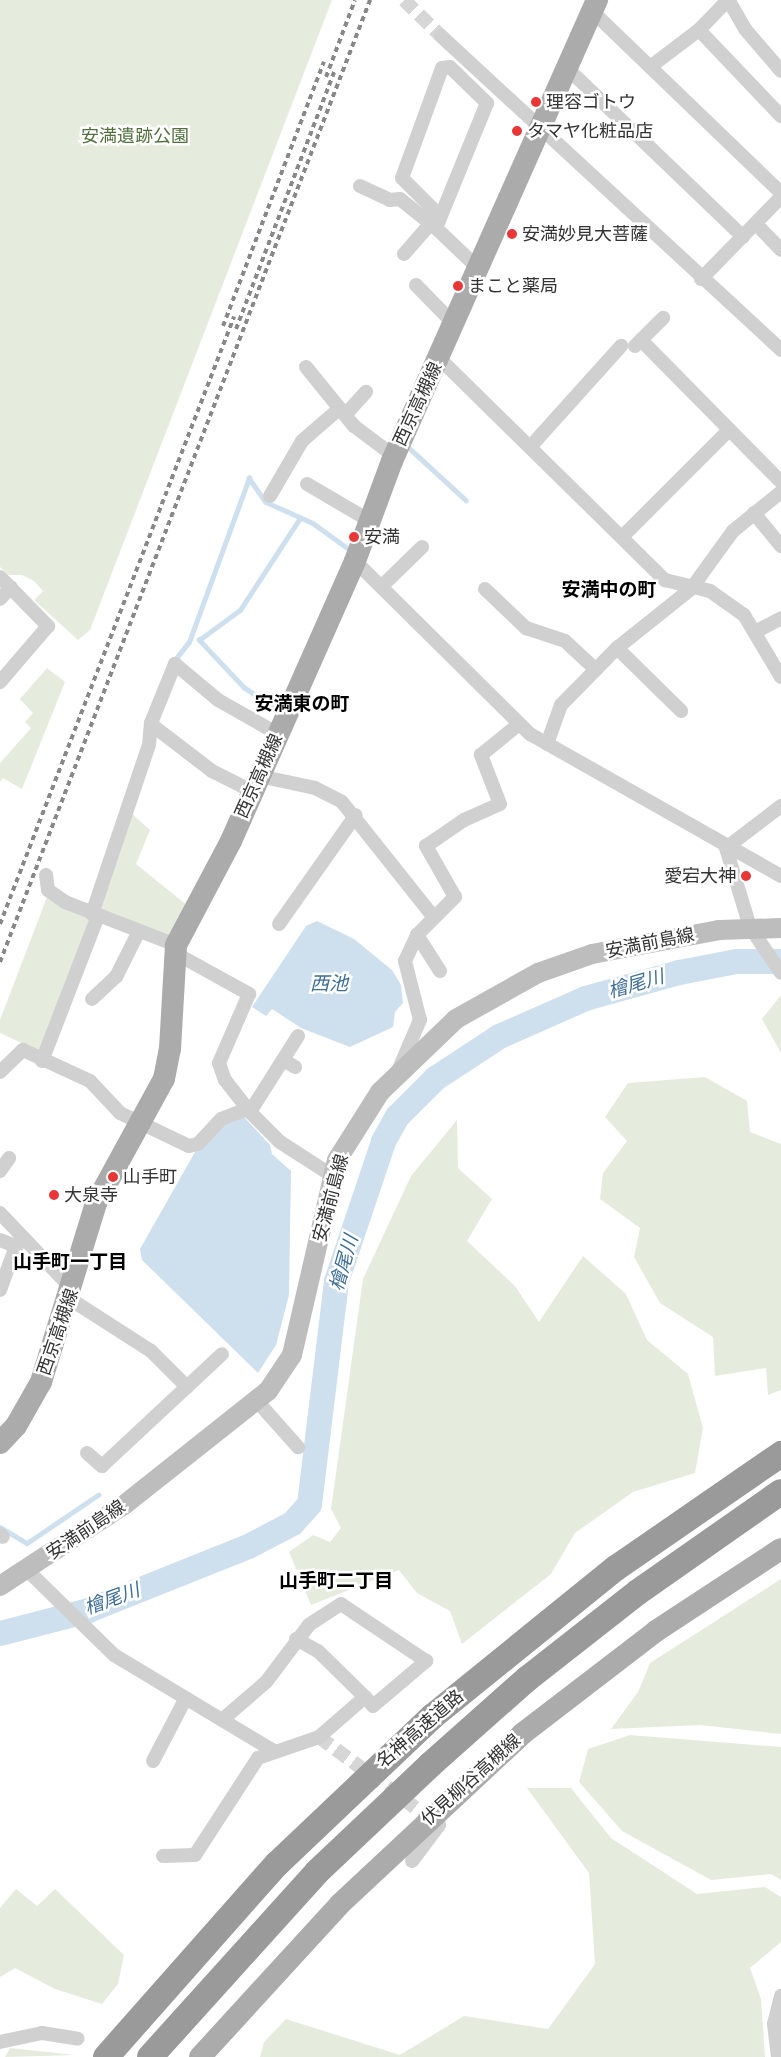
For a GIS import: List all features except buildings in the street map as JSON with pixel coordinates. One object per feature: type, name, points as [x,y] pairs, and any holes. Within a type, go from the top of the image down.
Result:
[{"type":"highway","points":[[356,1784],[426,1709],[516,1631],[690,1501],[781,1441]]},
{"type":"highway","name":"名神高速道路","points":[[106,2057],[200,1948],[356,1784],[532,1633],[699,1508],[781,1454]]},
{"type":"highway","name":"名神高速道路","points":[[150,2057],[317,1872],[438,1758],[527,1679],[638,1592],[781,1492]]},
{"type":"main road","name":"西京高槻線","points":[[0,1443],[16,1426],[41,1382],[71,1294],[96,1203],[140,1125],[169,1063],[175,949],[256,783],[355,561],[394,456],[480,270],[594,5]]},
{"type":"main road","name":"安満前島線","points":[[0,1586],[124,1505],[257,1402],[292,1354],[333,1176],[359,1121],[398,1073],[456,1019],[538,973],[653,940],[781,928]]},
{"type":"main road","name":"伏見柳谷高槻線","points":[[200,2057],[340,1904],[522,1734],[656,1631],[781,1549]]},
{"type":"street","points":[[650,67],[699,30],[728,0],[745,29],[781,71]]},
{"type":"street","points":[[594,5],[650,67],[781,193]]},
{"type":"street","points":[[699,30],[781,116]]},
{"type":"street","points":[[441,36],[701,279],[781,350]]},
{"type":"street","points":[[404,254],[435,222],[487,103],[450,67],[442,68],[402,178],[435,222],[480,270]]},
{"type":"street","points":[[567,68],[743,237]]},
{"type":"street","points":[[360,186],[390,200],[400,199],[435,222]]},
{"type":"street","points":[[701,279],[781,198]]},
{"type":"street","points":[[756,224],[781,250]]},
{"type":"street","points":[[416,285],[455,325]]},
{"type":"street","points":[[531,446],[632,344],[663,318]]},
{"type":"street","points":[[632,344],[729,430],[781,482]]},
{"type":"street","points":[[442,362],[531,446],[665,580],[691,590],[710,591],[729,602],[757,631],[781,677]]},
{"type":"street","points":[[306,366],[320,373],[354,426],[394,456]]},
{"type":"street","points":[[270,496],[302,441],[366,392]]},
{"type":"street","points":[[622,537],[729,430]]},
{"type":"street","points":[[307,484],[370,521]]},
{"type":"street","points":[[547,744],[561,705],[617,648],[691,590],[733,531],[781,492]]},
{"type":"street","points":[[754,513],[781,546]]},
{"type":"street","points":[[382,586],[422,547]]},
{"type":"street","points":[[355,561],[519,724],[547,744],[726,848],[781,876]]},
{"type":"street","points":[[0,577],[48,626],[0,682]]},
{"type":"street","points":[[0,599],[11,587]]},
{"type":"street","points":[[485,589],[526,628],[565,641],[595,669]]},
{"type":"street","points":[[757,631],[781,618]]},
{"type":"street","points":[[617,648],[681,711]]},
{"type":"street","points":[[42,1061],[95,915],[152,725],[175,664],[218,700],[278,734]]},
{"type":"street","points":[[398,1073],[420,1020],[404,962],[417,935],[432,915],[455,897],[426,846],[464,820],[500,804],[481,755],[519,724]]},
{"type":"street","points":[[152,725],[212,771],[256,783],[315,788],[356,815],[432,915]]},
{"type":"street","points":[[726,848],[781,806]]},
{"type":"street","points":[[279,924],[293,897],[356,815]]},
{"type":"street","points":[[726,848],[754,932],[781,974]]},
{"type":"street","points":[[46,874],[48,890],[95,915],[139,931],[175,949],[249,994],[219,1062],[225,1080],[249,1111],[280,1142],[333,1176]]},
{"type":"street","points":[[92,999],[116,977],[139,931]]},
{"type":"street","points":[[417,935],[440,971]]},
{"type":"street","points":[[0,1072],[19,1051],[90,1081],[140,1125],[194,1146],[221,1119],[249,1111],[298,1036]]},
{"type":"street","points":[[283,1060],[295,1067]]},
{"type":"street","points":[[0,1171],[9,1158]]},
{"type":"street","points":[[0,1213],[20,1242],[71,1294],[151,1351],[187,1387]]},
{"type":"street","points":[[0,1240],[20,1242]]},
{"type":"street","points":[[0,1290],[20,1242]]},
{"type":"street","points":[[87,1453],[102,1466],[222,1354]]},
{"type":"street","points":[[257,1402],[298,1447]]},
{"type":"street","points":[[27,1570],[48,1594],[114,1655],[274,1751]]},
{"type":"street","points":[[222,1720],[266,1682],[296,1639],[341,1604],[426,1661],[373,1706],[318,1651],[296,1639]]},
{"type":"street","points":[[163,1856],[195,1856],[249,1767],[274,1751],[319,1737],[365,1697]]},
{"type":"street","points":[[153,1761],[186,1698]]},
{"type":"street","points":[[412,1861],[438,1825]]},
{"type":"street","points":[[778,2057],[774,2024],[781,1996]]},
{"type":"street","points":[[0,2042],[42,2033],[78,2039]]},
{"type":"green space","name":"安満遺跡公園","points":[[0,0],[332,0],[90,630],[78,640],[34,600],[43,591],[34,581],[22,575],[9,575],[0,567]]},
{"type":"green space","points":[[47,668],[65,682],[22,789],[3,778],[0,782],[0,763],[31,728],[25,722],[33,713],[20,699]]},
{"type":"green space","points":[[131,813],[150,830],[136,864],[188,906],[170,940],[99,913]]},
{"type":"green space","points":[[47,897],[91,919],[39,1051],[0,1033],[0,1020]]},
{"type":"green space","points":[[781,995],[781,1053],[762,1019]]},
{"type":"green space","points":[[705,1077],[747,1101],[750,1132],[781,1144],[781,1390],[768,1395],[766,1368],[715,1376],[713,1337],[660,1303],[634,1257],[640,1228],[600,1199],[603,1173],[627,1141],[605,1117],[628,1083]]},
{"type":"green space","points":[[457,1120],[458,1168],[492,1199],[467,1241],[515,1286],[539,1322],[583,1256],[626,1294],[647,1340],[688,1374],[703,1428],[695,1473],[633,1492],[575,1533],[551,1574],[462,1644],[450,1611],[417,1593],[399,1570],[311,1605],[289,1552],[313,1535],[330,1542],[341,1528],[331,1509],[363,1279],[411,1176]]},
{"type":"green space","points":[[781,1579],[781,1734],[700,1725],[611,1729],[638,1692],[650,1663]]},
{"type":"green space","points":[[630,1735],[781,1747],[781,1880],[771,1874],[711,1880],[622,1831],[579,1782],[588,1749]]},
{"type":"green space","points":[[527,1788],[571,1788],[611,1838],[697,1894],[765,1887],[781,1897],[781,1942],[750,1968],[761,1999],[765,2057],[260,2057],[264,2042],[286,2019],[400,2055],[464,2016],[548,2029],[595,1964],[589,1873]]},
{"type":"green space","points":[[16,1889],[37,1906],[55,1889],[124,1955],[118,1984],[102,2004],[55,1989],[15,1968],[0,1977],[0,1908]]},
{"type":"green space","points":[[10,2048],[75,2055],[5,2057]]},
{"type":"water","name":"西池","points":[[317,921],[354,939],[392,970],[401,985],[403,1003],[395,1012],[393,1027],[350,1047],[301,1028],[272,1009],[266,1016],[252,1007],[306,926]]},
{"type":"water","points":[[243,1116],[270,1145],[272,1154],[291,1171],[289,1295],[276,1345],[258,1373],[142,1260],[140,1249],[199,1145],[219,1126]]},
{"type":"waterway","points":[[407,446],[466,500]]},
{"type":"waterway","points":[[174,661],[189,642],[249,478],[266,502],[313,523],[350,550]]},
{"type":"waterway","points":[[277,710],[244,688],[199,640],[240,610],[300,518]]},
{"type":"waterway","name":"檜尾川","points":[[0,1633],[88,1610],[248,1546],[292,1523],[309,1504],[336,1281],[383,1141],[397,1116],[435,1078],[499,1036],[585,998],[679,972],[736,961],[781,961]]},
{"type":"waterway","points":[[0,1527],[27,1543],[98,1495]]},
{"type":"tunnel","points":[[404,0],[441,36]]},
{"type":"tunnel","points":[[319,1737],[436,1823]]},
{"type":"railway","points":[[326,77],[355,0]]},
{"type":"railway","points":[[0,962],[370,0]]},
{"type":"railway","points":[[223,326],[324,62]]},
{"type":"railway","points":[[236,329],[335,70]]},
{"type":"railway","points":[[0,924],[234,317]]},
{"type":"place","name":"理容ゴトウ","points":[[536,102]]},
{"type":"place","name":"タマヤ化粧品店","points":[[517,131]]},
{"type":"place","name":"安満妙見大菩薩","points":[[512,234]]},
{"type":"place","name":"まこと薬局","points":[[458,286]]},
{"type":"place","name":"安満","points":[[354,537]]},
{"type":"place","name":"愛宕大神","points":[[746,876]]},
{"type":"place","name":"山手町","points":[[113,1177]]},
{"type":"place","name":"大泉寺","points":[[54,1195]]},
{"type":"district","name":"安満中の町","points":[[609,590]]},
{"type":"district","name":"安満東の町","points":[[302,704]]},
{"type":"district","name":"山手町一丁目","points":[[70,1262]]},
{"type":"district","name":"山手町二丁目","points":[[336,1581]]}]
